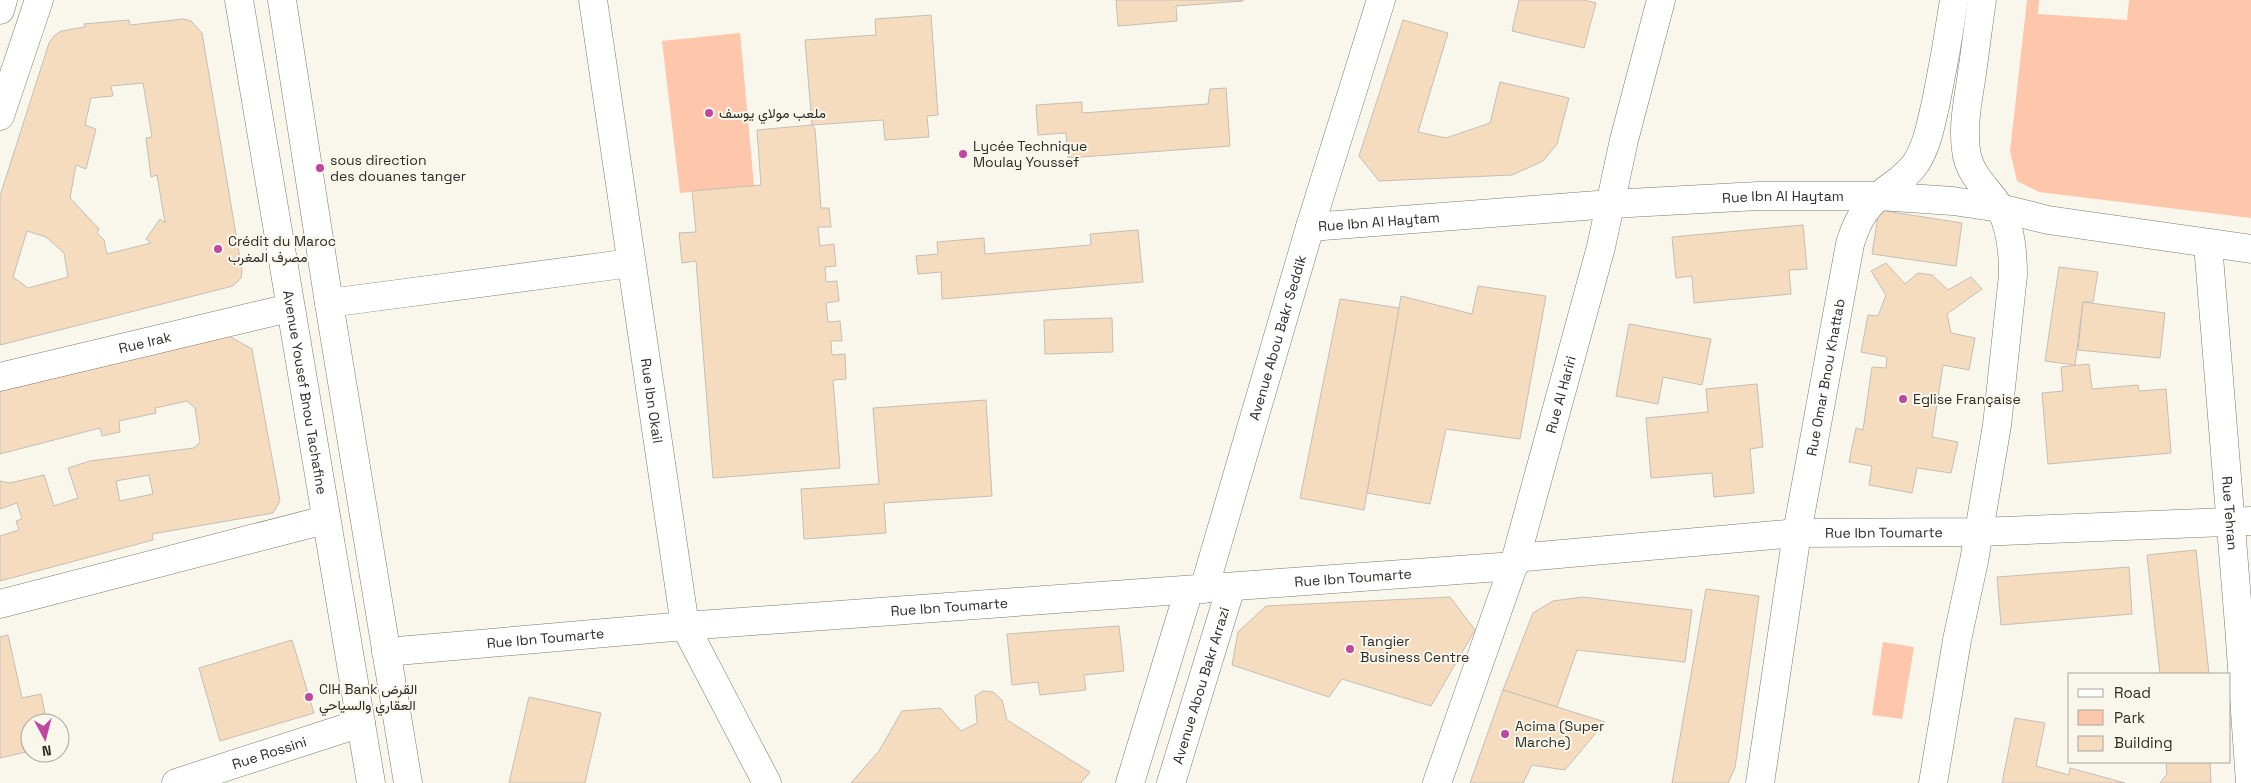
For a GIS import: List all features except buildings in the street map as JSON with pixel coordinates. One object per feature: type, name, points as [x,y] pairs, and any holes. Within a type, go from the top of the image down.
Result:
[{"type":"street","points":[[0,10],[3,0]]},
{"type":"street","points":[[0,116],[39,0]]},
{"type":"street","name":"Avenue Yousef Bnou Tachafine","points":[[238,0],[371,783]]},
{"type":"street","points":[[282,0],[329,303],[408,783]]},
{"type":"street","name":"Rue Ibn Okail","points":[[593,0],[630,263],[685,626],[767,783]]},
{"type":"street","name":"Avenue Abou Bakr Seddik","points":[[1208,589],[1310,228],[1381,0]]},
{"type":"street","name":"Rue Al Hariri","points":[[1437,783],[1515,562],[1611,204],[1624,140],[1661,0]]},
{"type":"street","name":"Rue Omar Bnou Khattab","points":[[1760,783],[1797,533],[1850,244],[1859,219],[1879,196],[1914,166],[1922,152],[1929,133],[1946,54],[1954,0]]},
{"type":"street","points":[[1933,783],[1959,626],[1979,532],[1997,425],[2013,275],[2009,232],[2000,208],[1973,173],[1967,157],[1965,138],[1966,111],[1982,0]]},
{"type":"street","name":"Rue Ibn Al Haytam","points":[[1310,228],[1611,204],[1758,196],[1879,196],[1928,198],[2000,208],[2048,220],[2251,249]]},
{"type":"street","name":"Rue Tehran","points":[[2208,244],[2240,522],[2239,625],[2250,783]]},
{"type":"street","points":[[329,303],[630,263]]},
{"type":"street","name":"Rue Irak","points":[[0,377],[289,308]]},
{"type":"street","points":[[0,604],[325,520]]},
{"type":"street","name":"Rue Ibn Toumarte","points":[[386,652],[685,626],[1208,589],[1515,562],[1797,533],[1979,532],[2240,522]]},
{"type":"street","points":[[1130,783],[1208,589]]},
{"type":"street","name":"Avenue Abou Bakr Arrazi","points":[[1171,783],[1208,589]]},
{"type":"street","name":"Rue Rossini","points":[[176,783],[360,723]]},
{"type":"green space","points":[[2027,0],[2039,0],[2038,14],[2127,20],[2129,0],[2251,0],[2251,218],[2039,192],[2017,181],[2010,151]]},
{"type":"green space","name":"ملعب مولاي يوسف","points":[[740,33],[754,186],[680,193],[662,41]]},
{"type":"green space","points":[[1883,642],[1914,647],[1902,719],[1872,715]]},
{"type":"place","name":"ملعب مولاي يوسف","points":[[709,113]]},
{"type":"place","name":"Lycée Technique Moulay Youssef","points":[[963,154]]},
{"type":"place","name":"sous direction des douanes tanger","points":[[320,168]]},
{"type":"place","name":"Crédit du Maroc مصرف المغرب","points":[[218,249]]},
{"type":"place","name":"Eglise Française","points":[[1903,399]]},
{"type":"place","name":"Tangier Business Centre","points":[[1350,649]]},
{"type":"place","name":"CIH Bank القرض العقاري والسياحي","points":[[309,697]]},
{"type":"place","name":"Acima (Super Marche)","points":[[1505,734]]}]
